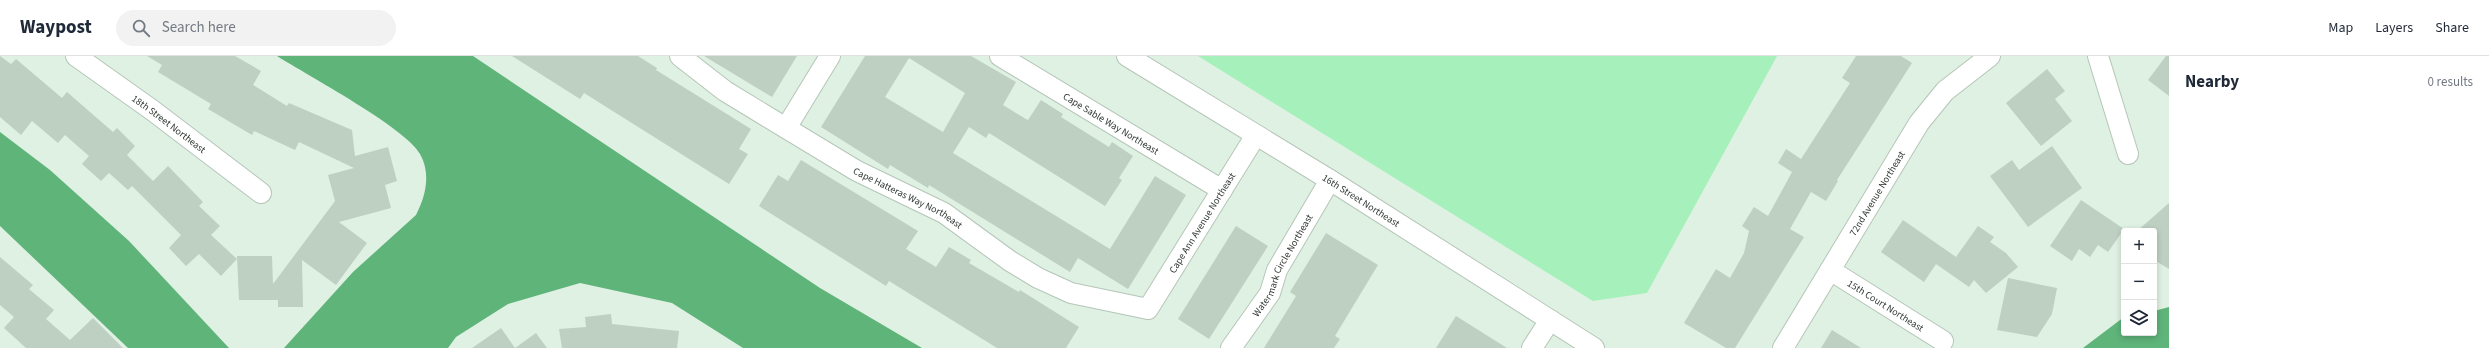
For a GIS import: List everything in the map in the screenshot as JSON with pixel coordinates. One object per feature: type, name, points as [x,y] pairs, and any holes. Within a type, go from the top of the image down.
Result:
[{"type":"street","name":"18th Street Northeast","points":[[76,56],[152,110],[261,193]]},
{"type":"street","name":"Cape Hatteras Way Northeast","points":[[680,56],[725,91],[858,171],[944,213],[1010,261],[1038,278],[1071,293],[1148,309]]},
{"type":"street","points":[[786,128],[830,56]]},
{"type":"street","name":"Cape Sable Way Northeast","points":[[1000,56],[1222,190]]},
{"type":"street","name":"16th Street Northeast","points":[[1127,56],[1330,180],[1594,348]]},
{"type":"street","name":"72nd Avenue Northeast","points":[[1783,348],[1919,123],[1945,91],[1990,56]]},
{"type":"street","points":[[2098,56],[2128,154]]},
{"type":"street","name":"Cape Ann Avenue Northeast","points":[[1148,309],[1256,135]]},
{"type":"street","name":"Watermark Circle Northeast","points":[[1231,348],[1270,293],[1277,270],[1330,180]]},
{"type":"street","name":"15th Court Northeast","points":[[1830,270],[1943,341]]},
{"type":"street","points":[[1532,348],[1550,320]]},
{"type":"shaded area","points":[[277,56],[473,56],[820,288],[922,348],[743,348],[672,303],[580,283],[508,304],[456,337],[448,348],[284,348],[353,272],[416,215],[425,192],[426,177],[420,154],[411,143],[396,130],[354,102]]},
{"type":"shaded area","points":[[1198,56],[1777,56],[1647,293],[1593,301]]},
{"type":"shaded area","points":[[0,132],[50,170],[129,241],[229,348],[128,348],[0,226]]},
{"type":"shaded area","points":[[2169,307],[2169,348],[2083,348],[2121,319],[2121,336],[2157,336],[2157,310]]},
{"type":"building","points":[[0,56],[11,64],[16,59],[62,98],[67,92],[113,132],[117,128],[135,146],[127,155],[153,181],[168,166],[203,202],[199,206],[220,226],[211,235],[237,259],[221,276],[199,254],[186,266],[169,248],[181,235],[132,186],[128,190],[109,173],[101,181],[82,164],[89,156],[65,135],[58,143],[32,121],[21,135],[0,117]]},
{"type":"building","points":[[147,56],[235,56],[261,71],[253,85],[287,106],[289,103],[352,130],[355,156],[388,147],[397,181],[385,185],[391,208],[339,222],[367,243],[336,285],[302,260],[303,307],[278,307],[278,300],[239,300],[237,256],[272,256],[273,284],[335,201],[328,175],[354,168],[299,142],[295,150],[254,131],[252,135],[208,109],[211,104],[158,72],[162,65]]},
{"type":"building","points":[[512,56],[638,56],[657,68],[656,70],[751,129],[739,149],[748,154],[729,184],[584,93],[580,99]]},
{"type":"building","points":[[704,56],[797,56],[772,97]]},
{"type":"building","points":[[865,56],[971,56],[1016,82],[1003,105],[1028,120],[1041,100],[1063,114],[1061,117],[1109,147],[1112,142],[1133,156],[1119,178],[1122,180],[1105,206],[989,133],[986,138],[969,127],[953,153],[1110,249],[1155,176],[1186,195],[1128,289],[1078,258],[1070,272],[929,185],[928,188],[890,165],[888,169],[821,127]],"holes":[[[909,58],[965,93],[943,132],[885,97]]]},
{"type":"building","points":[[1856,56],[1901,56],[1912,63],[1837,180],[1838,181],[1826,201],[1811,192],[1790,229],[1804,237],[1735,348],[1726,348],[1684,323],[1716,269],[1730,278],[1744,253],[1749,231],[1742,226],[1754,207],[1768,216],[1792,172],[1778,163],[1786,149],[1801,159],[1850,83],[1842,78]]},
{"type":"building","points":[[2166,56],[2169,56],[2169,96],[2148,80]]},
{"type":"building","points":[[2047,69],[2065,91],[2055,99],[2072,121],[2041,146],[2006,103]]},
{"type":"building","points":[[2052,146],[2082,188],[2028,227],[1990,176],[2012,160],[2019,170]]},
{"type":"building","points":[[801,160],[918,231],[906,249],[936,267],[949,247],[971,260],[969,263],[1019,292],[1020,290],[1079,327],[1066,348],[997,348],[889,281],[886,286],[759,206],[778,175],[788,181]]},
{"type":"building","points":[[2081,200],[2123,228],[2121,228],[2121,233],[2108,252],[2098,245],[2090,257],[2079,249],[2072,261],[2050,246]]},
{"type":"building","points":[[2169,203],[2169,269],[2157,262],[2157,228],[2140,228]]},
{"type":"building","points":[[1903,220],[1956,257],[1978,226],[1994,237],[1990,242],[2006,253],[2018,267],[1986,293],[1974,280],[1969,287],[1936,264],[1924,282],[1881,252]]},
{"type":"building","points":[[1236,226],[1268,246],[1209,339],[1178,319]]},
{"type":"building","points":[[1326,233],[1378,265],[1335,336],[1340,339],[1334,348],[1264,348],[1296,296],[1290,292]]},
{"type":"building","points":[[0,257],[33,285],[29,289],[54,310],[46,319],[70,340],[93,318],[123,348],[26,348],[4,328],[14,317],[0,305]]},
{"type":"building","points":[[2008,278],[2057,288],[2052,314],[2037,337],[1997,330]]},
{"type":"building","points":[[611,314],[612,324],[679,331],[677,348],[562,348],[559,329],[586,327],[585,317]]},
{"type":"building","points":[[1456,316],[1507,348],[1436,348]]},
{"type":"building","points":[[501,328],[515,348],[472,348]]},
{"type":"building","points":[[1832,330],[1861,348],[1821,348]]},
{"type":"building","points":[[536,333],[547,348],[515,348]]}]
